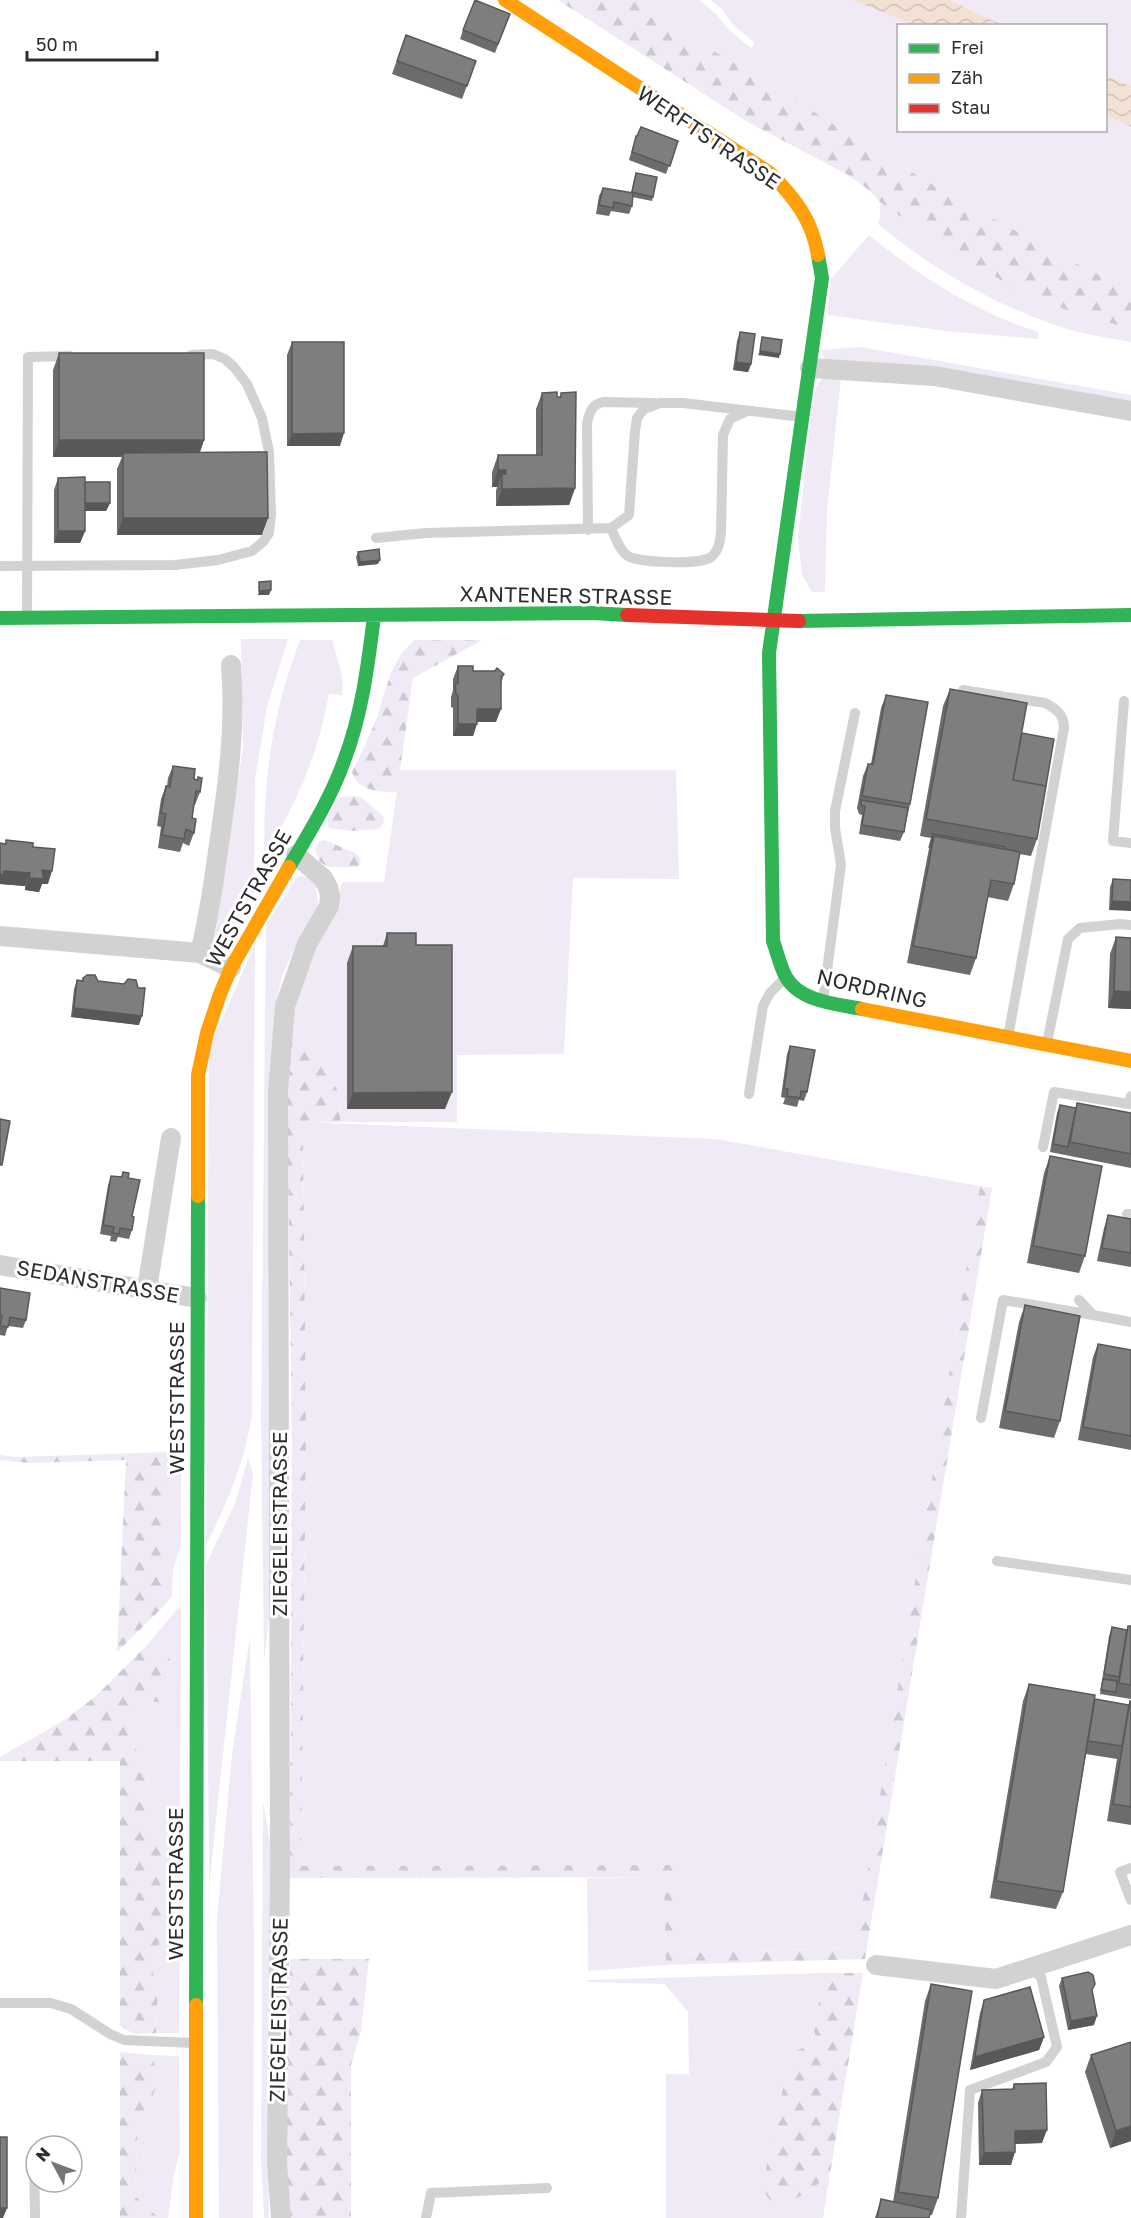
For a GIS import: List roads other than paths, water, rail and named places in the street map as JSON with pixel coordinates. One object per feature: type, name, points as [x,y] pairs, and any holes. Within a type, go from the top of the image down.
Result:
[{"type":"street","name":"WERFTSTRASSE","points":[[505,0],[770,173],[792,194],[811,222],[818,247],[822,278],[774,621]]},
{"type":"street","points":[[810,368],[934,376],[1131,411]]},
{"type":"street","name":"XANTENER STRASSE","points":[[0,618],[592,613],[774,621],[1131,615]]},
{"type":"street","name":"WESTSTRASSE","points":[[196,2218],[198,1075],[207,1024],[231,968],[328,796],[350,743],[368,669],[374,615]]},
{"type":"street","name":"NORDRING","points":[[774,621],[769,653],[773,941],[786,978],[800,993],[823,1001],[1131,1060]]},
{"type":"street","points":[[200,953],[209,912],[232,742],[234,703],[231,665]]},
{"type":"street","name":"ZIEGELEISTRASSE","points":[[281,2218],[277,2163],[280,1907],[278,1092],[285,1006],[307,944],[329,906],[330,896],[323,878],[296,855]]},
{"type":"street","points":[[0,936],[200,953],[231,968]]},
{"type":"street","points":[[147,1289],[171,1138]]},
{"type":"street","name":"SEDANSTRASSE","points":[[0,1265],[196,1298]]},
{"type":"street","points":[[876,1965],[996,1979],[1131,1935]]},
{"type":"lane","points":[[0,566],[174,565],[218,560],[252,551],[269,533],[269,452],[262,418],[247,384],[225,359],[213,354],[178,355]]},
{"type":"lane","points":[[27,617],[28,357],[86,356]]},
{"type":"lane","points":[[588,530],[587,423],[590,410],[597,404],[603,402],[683,403],[802,417]]},
{"type":"lane","points":[[376,538],[426,532],[611,528],[628,515],[637,418],[644,409],[660,403]]},
{"type":"lane","points":[[611,528],[627,556],[690,563],[702,562],[712,556],[720,545],[723,435],[730,419],[748,411]]},
{"type":"lane","points":[[963,690],[1046,703],[1064,719],[1008,1037]]},
{"type":"lane","points":[[1124,701],[1113,841],[1131,843]]},
{"type":"lane","points":[[823,1001],[841,865],[835,828],[835,811],[855,713]]},
{"type":"lane","points":[[1047,1044],[1068,939],[1080,928],[1131,925]]},
{"type":"lane","points":[[749,1094],[763,1006],[770,993],[786,978]]},
{"type":"lane","points":[[1043,1147],[1054,1092],[1130,1101]]},
{"type":"lane","points":[[981,1418],[1003,1300],[1131,1322]]},
{"type":"lane","points":[[1079,1300],[1093,1315]]},
{"type":"lane","points":[[997,1561],[1131,1580]]},
{"type":"lane","points":[[1131,1868],[1120,1872],[1131,1900]]},
{"type":"lane","points":[[961,2218],[970,2090],[1046,2062],[1057,2047],[1041,1977],[1032,1969]]},
{"type":"lane","points":[[0,2003],[51,2003],[70,2009],[124,2040],[196,2043]]},
{"type":"lane","points":[[426,2218],[431,2193],[547,2188]]},
{"type":"lane","points":[[35,2194],[36,2218]]},
{"type":"water","points":[[852,0],[950,0],[1000,24],[911,24]]},
{"type":"water","points":[[1107,75],[1131,86],[1131,127],[1107,116]]}]
